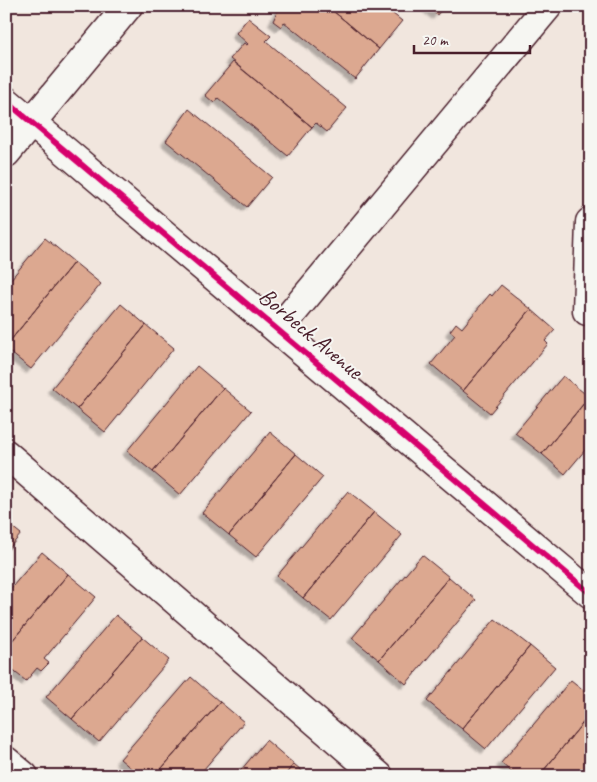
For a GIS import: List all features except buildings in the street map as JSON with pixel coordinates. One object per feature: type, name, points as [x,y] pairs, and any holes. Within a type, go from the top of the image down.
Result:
[{"type":"street","points":[[6,153],[128,6]]},
{"type":"street","points":[[278,330],[548,6]]},
{"type":"street","name":"Borbeck Avenue","points":[[6,101],[591,594]]},
{"type":"street","points":[[590,222],[586,310],[591,311]]},
{"type":"street","points":[[6,454],[379,776]]},
{"type":"street","points":[[6,761],[24,776]]},
{"type":"cycle path","points":[[6,101],[591,594]]}]
